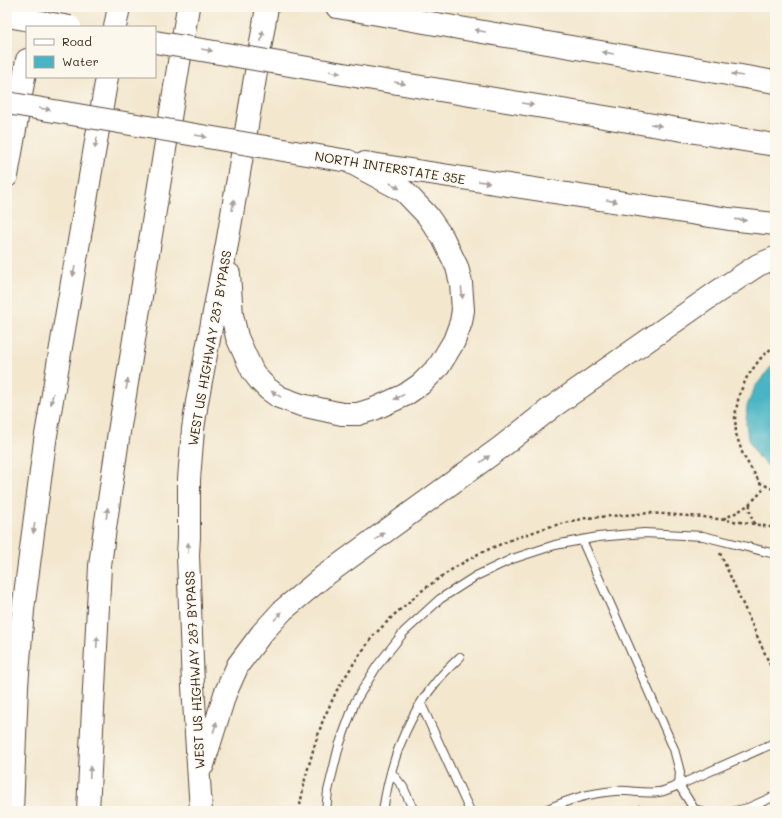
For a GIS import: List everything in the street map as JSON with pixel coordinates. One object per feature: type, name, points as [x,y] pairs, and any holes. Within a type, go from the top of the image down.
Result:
[{"type":"main road","points":[[33,26],[36,7]]},
{"type":"main road","points":[[115,26],[119,7]]},
{"type":"main road","points":[[88,811],[100,566],[119,432],[188,7]]},
{"type":"main road","name":"WEST US HIGHWAY 287 BYPASS","points":[[201,811],[193,686],[188,554],[189,479],[193,429],[227,244],[267,7]]},
{"type":"main road","points":[[337,7],[775,82]]},
{"type":"main road","points":[[7,16],[64,26]]},
{"type":"main road","points":[[156,42],[775,145]]},
{"type":"main road","points":[[7,176],[26,66]]},
{"type":"main road","points":[[12,811],[17,686],[23,610],[46,441],[107,78]]},
{"type":"main road","name":"NORTH INTERSTATE 35E","points":[[7,103],[348,161],[722,218],[775,224]]},
{"type":"main road","points":[[227,244],[232,314],[237,337],[253,372],[268,389],[279,397],[301,405],[342,414],[358,414],[374,409],[405,395],[420,384],[439,366],[454,341],[461,322],[463,310],[461,283],[457,267],[443,238],[427,215],[404,191],[348,161]]},
{"type":"main road","points":[[199,778],[225,694],[238,665],[262,633],[283,610],[324,576],[500,448],[551,408],[723,288],[758,265],[775,258]]},
{"type":"lane","points":[[326,811],[328,791],[339,746],[355,702],[377,666],[404,632],[440,599],[476,576],[519,556],[555,545],[598,537],[644,533],[703,536],[775,554]]},
{"type":"lane","points":[[582,540],[674,749],[680,772],[679,785],[694,809],[701,811]]},
{"type":"lane","points":[[383,811],[387,787],[399,746],[417,710],[437,681],[460,657]]},
{"type":"lane","points":[[421,704],[470,811]]},
{"type":"lane","points":[[543,811],[567,801],[591,794],[616,791],[660,792],[775,744]]},
{"type":"lane","points":[[391,772],[404,788],[414,811]]},
{"type":"lane","points":[[734,811],[748,808],[775,796]]},
{"type":"path","points":[[775,345],[760,359],[747,377],[739,395],[735,416],[736,434],[743,455],[760,483],[775,490]]},
{"type":"path","points":[[722,519],[739,512],[751,503],[766,486]]},
{"type":"path","points":[[751,503],[749,510],[750,516],[756,524]]},
{"type":"path","points":[[299,811],[305,779],[323,720],[337,690],[354,663],[373,636],[395,614],[424,589],[454,568],[480,553],[513,539],[548,527],[586,518],[650,513],[722,519],[775,528]]},
{"type":"path","points":[[719,550],[775,676]]},
{"type":"path","points":[[638,806],[659,811]]},
{"type":"water","points":[[775,363],[775,472],[758,457],[748,439],[746,423],[747,406],[755,387]]}]
